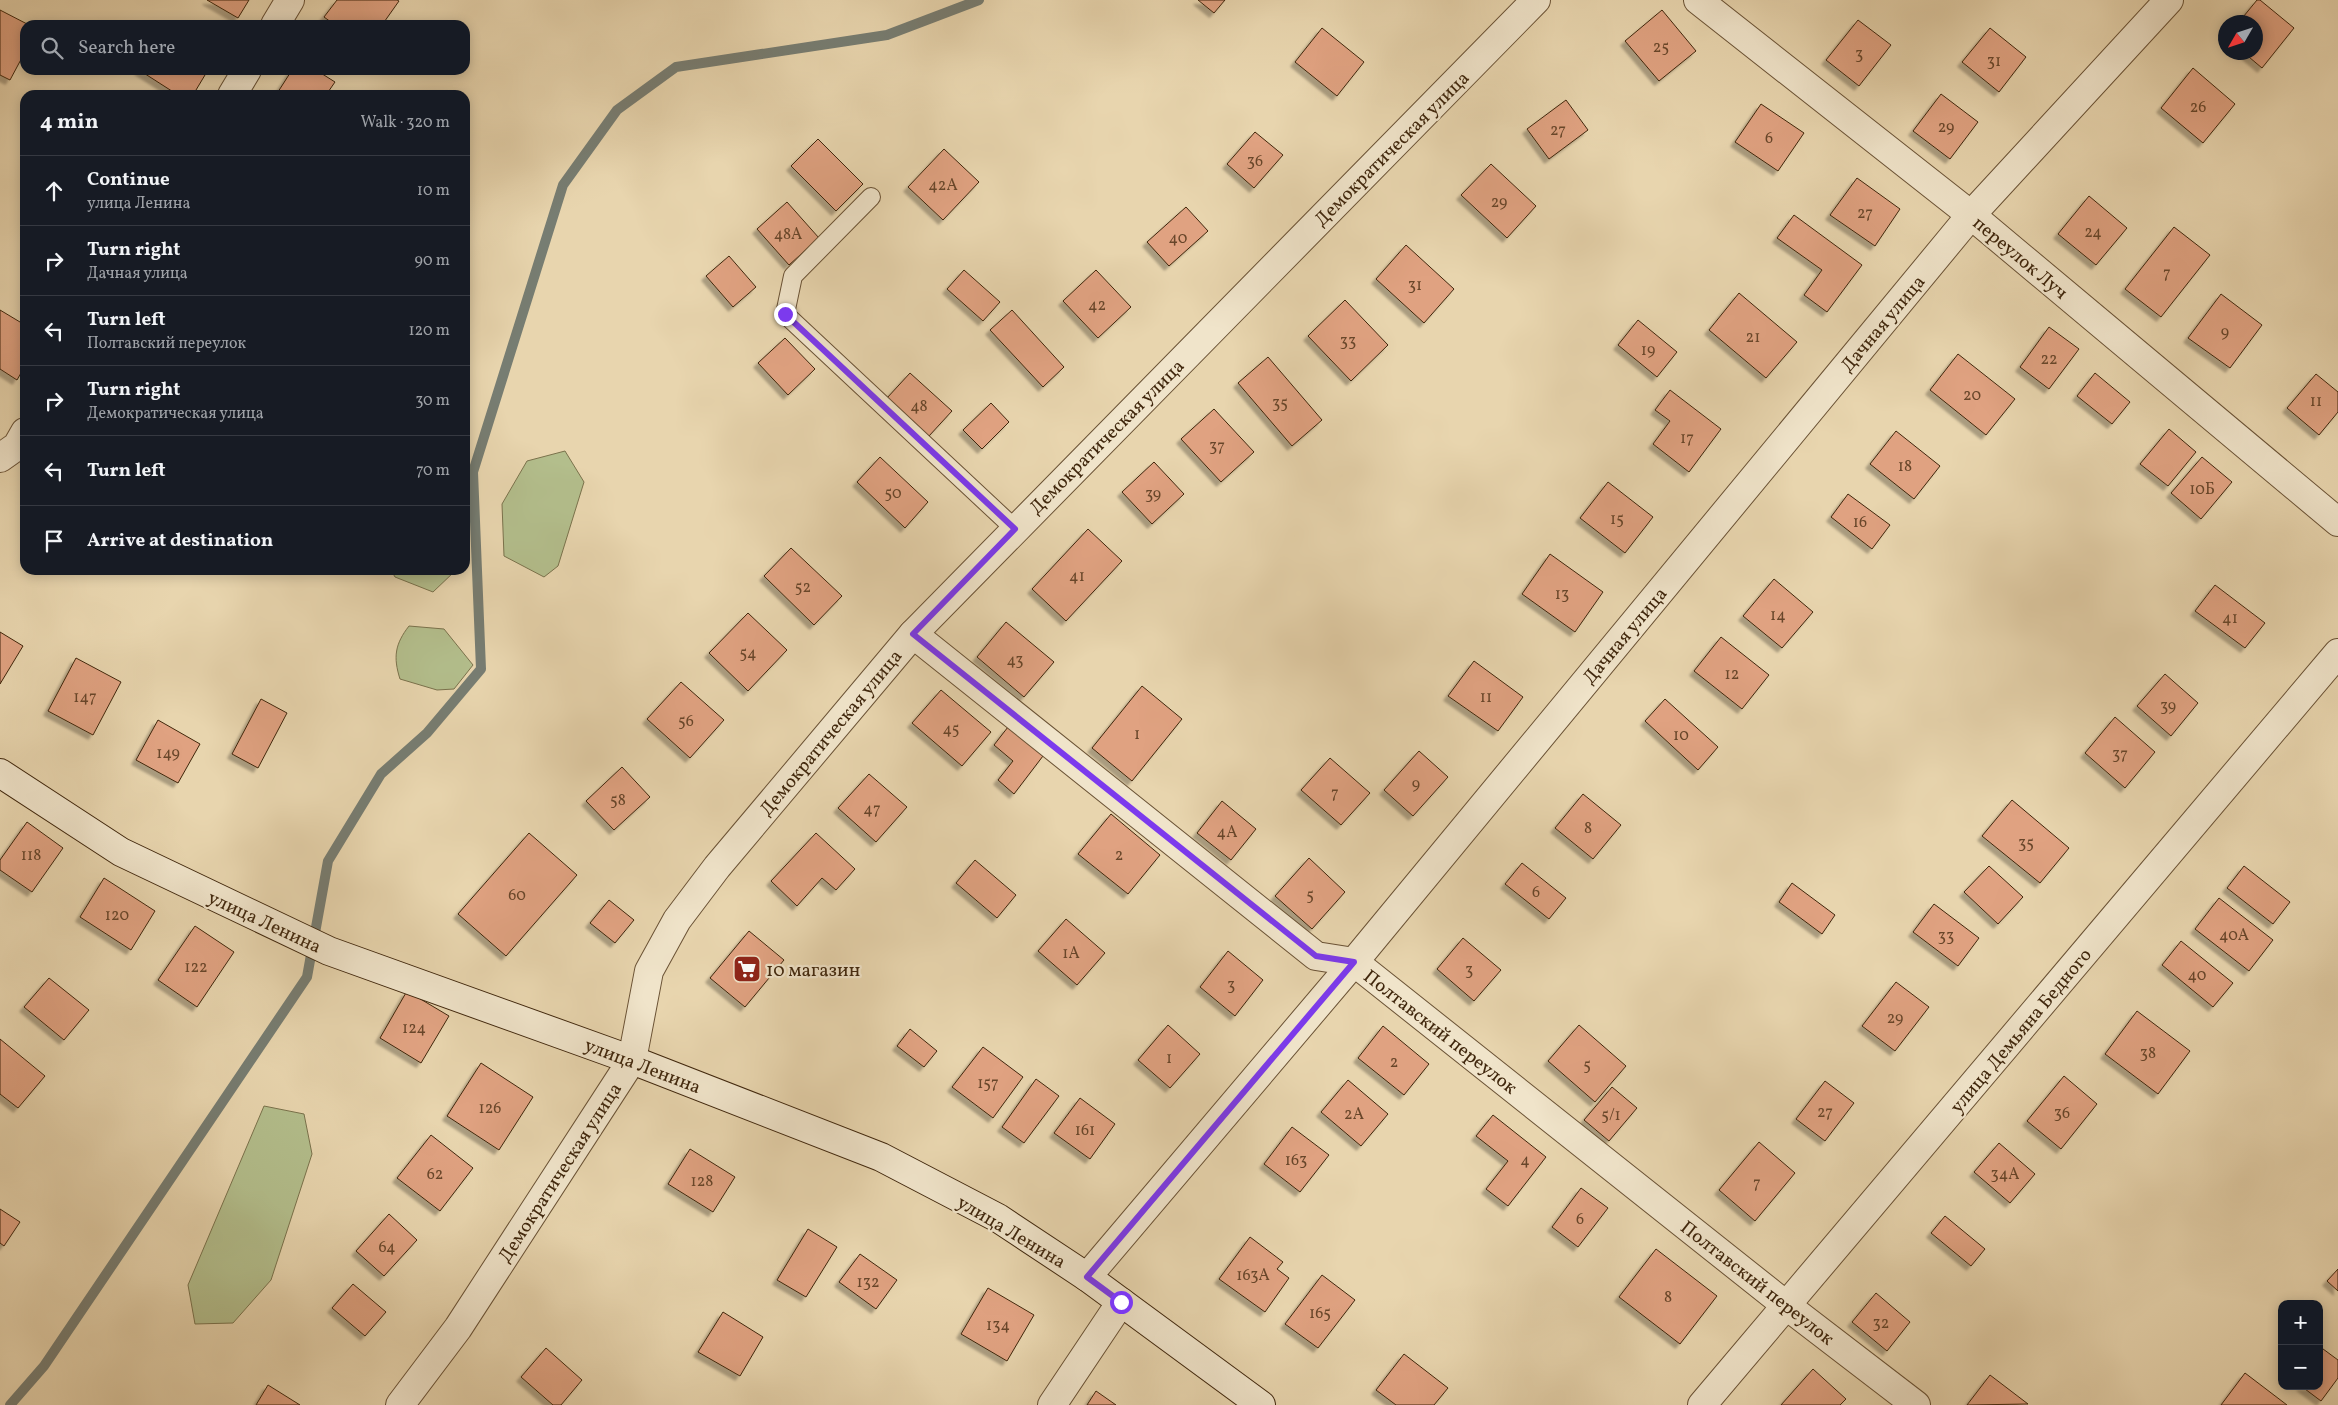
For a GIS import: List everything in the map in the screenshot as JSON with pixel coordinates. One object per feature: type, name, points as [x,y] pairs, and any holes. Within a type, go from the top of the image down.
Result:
[{"type":"street","points":[[278,20],[290,0]]},
{"type":"street","name":"Демократическая улица","points":[[400,1405],[458,1328],[632,1060],[649,971],[677,920],[717,867],[913,634],[1536,0]]},
{"type":"street","name":"переулок Луч","points":[[1698,0],[1971,215],[2338,522]]},
{"type":"street","name":"Дачная улица","points":[[1087,1277],[1354,962],[1971,215],[2169,0]]},
{"type":"street","points":[[235,90],[244,75]]},
{"type":"street","points":[[0,458],[17,446],[20,441]]},
{"type":"street","name":"Полтавский переулок","points":[[913,634],[1316,956],[1354,962],[1787,1306],[1916,1405]]},
{"type":"street","name":"улица Демьяна Бедного","points":[[1702,1405],[2338,654]]},
{"type":"street","name":"улица Ленина","points":[[0,773],[121,852],[329,951],[632,1060],[881,1157],[998,1218],[1087,1277],[1261,1405]]},
{"type":"street","points":[[1052,1405],[1121,1302]]},
{"type":"lane","points":[[871,197],[793,276],[785,314],[1015,529]]},
{"type":"green space","points":[[565,451],[584,482],[558,566],[544,577],[504,556],[502,504],[527,461]]},
{"type":"green space","points":[[394,575],[451,575],[433,592]]},
{"type":"green space","points":[[409,626],[444,629],[473,665],[454,689],[437,690],[400,679],[396,664],[398,645]]},
{"type":"green space","points":[[264,1106],[304,1114],[312,1154],[271,1280],[233,1323],[195,1324],[188,1285]]},
{"type":"building","points":[[207,0],[249,0],[238,18]]},
{"type":"building","points":[[337,0],[399,1],[386,20],[328,20],[324,17]]},
{"type":"building","points":[[1198,0],[1225,0],[1214,13]]},
{"type":"building","points":[[2257,0],[2260,0],[2294,28],[2262,68],[2252,60],[2263,60],[2263,15],[2245,15]]},
{"type":"building","points":[[0,10],[20,20],[20,61],[10,80],[0,75]]},
{"type":"building","points":[[1662,10],[1696,51],[1659,81],[1625,41]]},
{"type":"building","points":[[1858,20],[1891,45],[1859,86],[1826,60]]},
{"type":"building","points":[[1322,28],[1364,62],[1337,96],[1295,62]]},
{"type":"building","points":[[1990,28],[2026,57],[1999,92],[1962,62]]},
{"type":"building","points":[[2193,68],[2235,104],[2203,143],[2161,108]]},
{"type":"building","points":[[147,75],[205,75],[196,90],[170,90]]},
{"type":"building","points":[[289,75],[324,75],[335,82],[329,90],[279,90]]},
{"type":"building","points":[[1941,94],[1978,122],[1950,159],[1913,131]]},
{"type":"building","points":[[1566,100],[1588,130],[1549,159],[1527,129]]},
{"type":"building","points":[[1761,104],[1804,133],[1778,171],[1735,142]]},
{"type":"building","points":[[1255,132],[1283,155],[1254,188],[1227,164]]},
{"type":"building","points":[[818,139],[863,184],[836,211],[791,166]]},
{"type":"building","points":[[944,149],[979,182],[943,220],[908,187]]},
{"type":"building","points":[[1491,164],[1536,206],[1507,238],[1461,195]]},
{"type":"building","points":[[1857,178],[1900,209],[1875,246],[1830,215]]},
{"type":"building","points":[[2089,196],[2127,228],[2096,265],[2058,234]]},
{"type":"building","points":[[787,202],[819,238],[789,265],[757,229]]},
{"type":"building","points":[[1186,207],[1208,231],[1169,266],[1147,242]]},
{"type":"building","points":[[1794,215],[1862,265],[1827,312],[1804,295],[1822,270],[1777,238]]},
{"type":"building","points":[[2174,227],[2210,255],[2161,317],[2125,289]]},
{"type":"building","points":[[1406,245],[1454,289],[1424,323],[1376,279]]},
{"type":"building","points":[[729,256],[756,287],[733,307],[706,276]]},
{"type":"building","points":[[964,270],[1000,302],[983,321],[947,289]]},
{"type":"building","points":[[1096,270],[1131,307],[1098,338],[1063,301]]},
{"type":"building","points":[[1739,293],[1797,342],[1766,378],[1709,330]]},
{"type":"building","points":[[2221,294],[2262,325],[2230,368],[2188,338]]},
{"type":"building","points":[[1345,300],[1388,345],[1351,381],[1308,336]]},
{"type":"building","points":[[0,310],[20,322],[20,375],[17,380],[0,369]]},
{"type":"building","points":[[1012,310],[1064,367],[1043,387],[990,330]]},
{"type":"building","points":[[1638,320],[1677,352],[1657,377],[1618,345]]},
{"type":"building","points":[[2049,327],[2079,349],[2049,389],[2020,367]]},
{"type":"building","points":[[785,338],[815,369],[788,395],[758,363]]},
{"type":"building","points":[[1958,354],[2015,399],[1986,435],[1930,390]]},
{"type":"building","points":[[1268,357],[1322,420],[1292,446],[1238,383]]},
{"type":"building","points":[[910,373],[952,411],[929,436],[887,398]]},
{"type":"building","points":[[2095,373],[2130,402],[2112,424],[2077,396]]},
{"type":"building","points":[[2316,374],[2338,392],[2338,412],[2319,435],[2287,408]]},
{"type":"building","points":[[1670,390],[1721,429],[1689,472],[1653,444],[1670,421],[1655,410]]},
{"type":"building","points":[[991,403],[1009,422],[982,449],[963,430]]},
{"type":"building","points":[[1214,409],[1254,452],[1221,482],[1181,439]]},
{"type":"building","points":[[2169,429],[2196,452],[2168,486],[2140,464]]},
{"type":"building","points":[[1896,431],[1940,466],[1914,499],[1870,464]]},
{"type":"building","points":[[880,457],[928,502],[905,528],[857,482]]},
{"type":"building","points":[[2202,457],[2232,482],[2201,519],[2171,493]]},
{"type":"building","points":[[1154,462],[1184,494],[1152,524],[1122,492]]},
{"type":"building","points":[[1608,482],[1653,517],[1625,553],[1580,518]]},
{"type":"building","points":[[1848,494],[1890,525],[1872,549],[1831,517]]},
{"type":"building","points":[[1088,529],[1122,561],[1066,621],[1032,589]]},
{"type":"building","points":[[791,548],[842,596],[814,625],[764,576]]},
{"type":"building","points":[[1550,554],[1603,592],[1575,632],[1522,594]]},
{"type":"building","points":[[1774,579],[1813,612],[1782,648],[1743,616]]},
{"type":"building","points":[[2215,585],[2265,623],[2245,648],[2195,611]]},
{"type":"building","points":[[748,613],[787,650],[748,691],[709,653]]},
{"type":"building","points":[[1006,622],[1054,662],[1024,697],[977,657]]},
{"type":"building","points":[[0,632],[23,646],[0,684]]},
{"type":"building","points":[[1721,637],[1769,675],[1742,709],[1694,671]]},
{"type":"building","points":[[76,658],[121,682],[93,735],[48,711]]},
{"type":"building","points":[[1474,661],[1523,697],[1498,731],[1448,696]]},
{"type":"building","points":[[2165,674],[2198,703],[2171,736],[2137,706]]},
{"type":"building","points":[[681,682],[724,720],[690,758],[647,719]]},
{"type":"building","points":[[1142,686],[1182,719],[1132,781],[1092,748]]},
{"type":"building","points":[[941,690],[991,732],[962,766],[912,723]]},
{"type":"building","points":[[261,699],[287,713],[258,768],[232,754]]},
{"type":"building","points":[[1665,699],[1718,747],[1698,770],[1645,721]]},
{"type":"building","points":[[2115,717],[2155,752],[2125,788],[2085,753]]},
{"type":"building","points":[[158,720],[200,744],[178,783],[136,760]]},
{"type":"building","points":[[1008,727],[1043,756],[1014,794],[998,780],[1013,761],[994,745]]},
{"type":"building","points":[[1419,751],[1448,777],[1413,816],[1384,790]]},
{"type":"building","points":[[1330,758],[1370,793],[1341,825],[1301,790]]},
{"type":"building","points":[[622,767],[650,797],[614,830],[586,801]]},
{"type":"building","points":[[869,774],[907,807],[876,842],[838,808]]},
{"type":"building","points":[[1583,794],[1621,825],[1593,859],[1555,828]]},
{"type":"building","points":[[2012,800],[2069,848],[2040,883],[1982,836]]},
{"type":"building","points":[[1222,801],[1256,829],[1231,860],[1197,833]]},
{"type":"building","points":[[1111,814],[1160,855],[1128,894],[1078,854]]},
{"type":"building","points":[[27,822],[63,848],[32,892],[0,870],[0,860]]},
{"type":"building","points":[[529,833],[577,875],[506,956],[458,914]]},
{"type":"building","points":[[816,833],[855,869],[836,890],[822,878],[797,906],[771,881]]},
{"type":"building","points":[[1309,858],[1345,892],[1312,929],[1275,896]]},
{"type":"building","points":[[975,860],[1016,895],[997,918],[956,883]]},
{"type":"building","points":[[1522,863],[1566,898],[1549,919],[1505,884]]},
{"type":"building","points":[[1989,866],[2023,897],[1998,924],[1964,892]]},
{"type":"building","points":[[2244,866],[2290,902],[2273,924],[2227,888]]},
{"type":"building","points":[[104,878],[155,911],[131,950],[80,917]]},
{"type":"building","points":[[1792,883],[1835,915],[1822,934],[1779,902]]},
{"type":"building","points":[[2219,898],[2273,940],[2249,971],[2195,929]]},
{"type":"building","points":[[609,900],[634,920],[615,943],[590,923]]},
{"type":"building","points":[[1934,904],[1979,938],[1958,966],[1913,932]]},
{"type":"building","points":[[1066,919],[1105,953],[1077,985],[1038,951]]},
{"type":"building","points":[[195,926],[234,952],[197,1007],[158,980]]},
{"type":"building","name":"10 магазин","points":[[749,931],[784,960],[745,1007],[710,978]]},
{"type":"building","points":[[1463,938],[1501,970],[1474,1001],[1437,969]]},
{"type":"building","points":[[2181,941],[2233,983],[2213,1007],[2162,965]]},
{"type":"building","points":[[1228,951],[1263,980],[1235,1016],[1200,987]]},
{"type":"building","points":[[49,978],[89,1010],[64,1040],[24,1007]]},
{"type":"building","points":[[1896,982],[1929,1007],[1895,1051],[1862,1026]]},
{"type":"building","points":[[407,991],[449,1016],[421,1063],[380,1038]]},
{"type":"building","points":[[2137,1011],[2190,1051],[2158,1094],[2105,1054]]},
{"type":"building","points":[[1168,1025],[1200,1054],[1170,1088],[1138,1060]]},
{"type":"building","points":[[1579,1025],[1626,1066],[1595,1102],[1548,1061]]},
{"type":"building","points":[[1383,1026],[1429,1064],[1404,1095],[1358,1058]]},
{"type":"building","points":[[910,1029],[937,1051],[924,1067],[897,1046]]},
{"type":"building","points":[[0,1039],[45,1076],[18,1108],[0,1094]]},
{"type":"building","points":[[983,1047],[1023,1077],[993,1118],[952,1087]]},
{"type":"building","points":[[481,1063],[533,1097],[499,1150],[447,1116]]},
{"type":"building","points":[[2064,1076],[2097,1104],[2061,1149],[2027,1121]]},
{"type":"building","points":[[1036,1079],[1059,1096],[1024,1143],[1002,1127]]},
{"type":"building","points":[[1348,1080],[1388,1114],[1361,1146],[1321,1112]]},
{"type":"building","points":[[1825,1081],[1854,1103],[1825,1141],[1796,1119]]},
{"type":"building","points":[[1612,1087],[1637,1108],[1609,1141],[1584,1120]]},
{"type":"building","points":[[1080,1098],[1115,1124],[1090,1159],[1054,1133]]},
{"type":"building","points":[[1493,1115],[1546,1157],[1508,1206],[1486,1189],[1508,1161],[1476,1136]]},
{"type":"building","points":[[1292,1127],[1329,1155],[1300,1192],[1264,1164]]},
{"type":"building","points":[[431,1135],[473,1168],[440,1211],[397,1178]]},
{"type":"building","points":[[1759,1142],[1795,1173],[1755,1221],[1719,1190]]},
{"type":"building","points":[[1999,1143],[2035,1174],[2010,1203],[1974,1172]]},
{"type":"building","points":[[690,1149],[735,1177],[713,1212],[668,1184]]},
{"type":"building","points":[[1581,1188],[1608,1208],[1578,1247],[1552,1227]]},
{"type":"building","points":[[0,1209],[20,1222],[4,1246],[0,1243]]},
{"type":"building","points":[[389,1214],[417,1240],[384,1276],[356,1251]]},
{"type":"building","points":[[1945,1216],[1985,1249],[1971,1266],[1931,1233]]},
{"type":"building","points":[[808,1229],[837,1247],[806,1297],[777,1280]]},
{"type":"building","points":[[1250,1237],[1283,1262],[1277,1269],[1289,1278],[1265,1312],[1219,1279]]},
{"type":"building","points":[[1656,1249],[1717,1296],[1680,1344],[1619,1297]]},
{"type":"building","points":[[860,1254],[897,1280],[876,1309],[839,1282]]},
{"type":"building","points":[[2338,1269],[2338,1291],[2327,1281]]},
{"type":"building","points":[[1322,1275],[1355,1300],[1318,1348],[1285,1324]]},
{"type":"building","points":[[353,1284],[386,1312],[365,1336],[332,1308]]},
{"type":"building","points":[[988,1288],[1034,1315],[1007,1361],[961,1334]]},
{"type":"building","points":[[1876,1293],[1910,1322],[1887,1351],[1852,1322]]},
{"type":"building","points":[[723,1312],[763,1337],[740,1376],[698,1352]]},
{"type":"building","points":[[546,1348],[582,1380],[561,1405],[553,1405],[521,1377]]},
{"type":"building","points":[[2323,1349],[2338,1360],[2338,1378],[2321,1401],[2306,1390],[2323,1390]]},
{"type":"building","points":[[1404,1354],[1448,1388],[1434,1405],[1396,1405],[1376,1390]]},
{"type":"building","points":[[1813,1369],[1846,1399],[1840,1405],[1781,1405]]},
{"type":"building","points":[[2245,1373],[2287,1405],[2221,1405]]},
{"type":"building","points":[[1990,1375],[2028,1404],[1967,1405]]},
{"type":"building","points":[[268,1385],[300,1405],[256,1405]]},
{"type":"building","points":[[1096,1391],[1116,1405],[1087,1405]]},
{"type":"waterway","points":[[10,1405],[44,1366],[307,977],[328,861],[381,774],[427,733],[481,669],[473,472],[563,185],[617,110],[676,67],[887,35],[979,0]]},
{"type":"place","name":"10 магазин","points":[[747,969]]},
{"type":"route","points":[[785,314],[1015,529],[913,634],[1316,956],[1354,962],[1087,1277],[1121,1302]]}]
